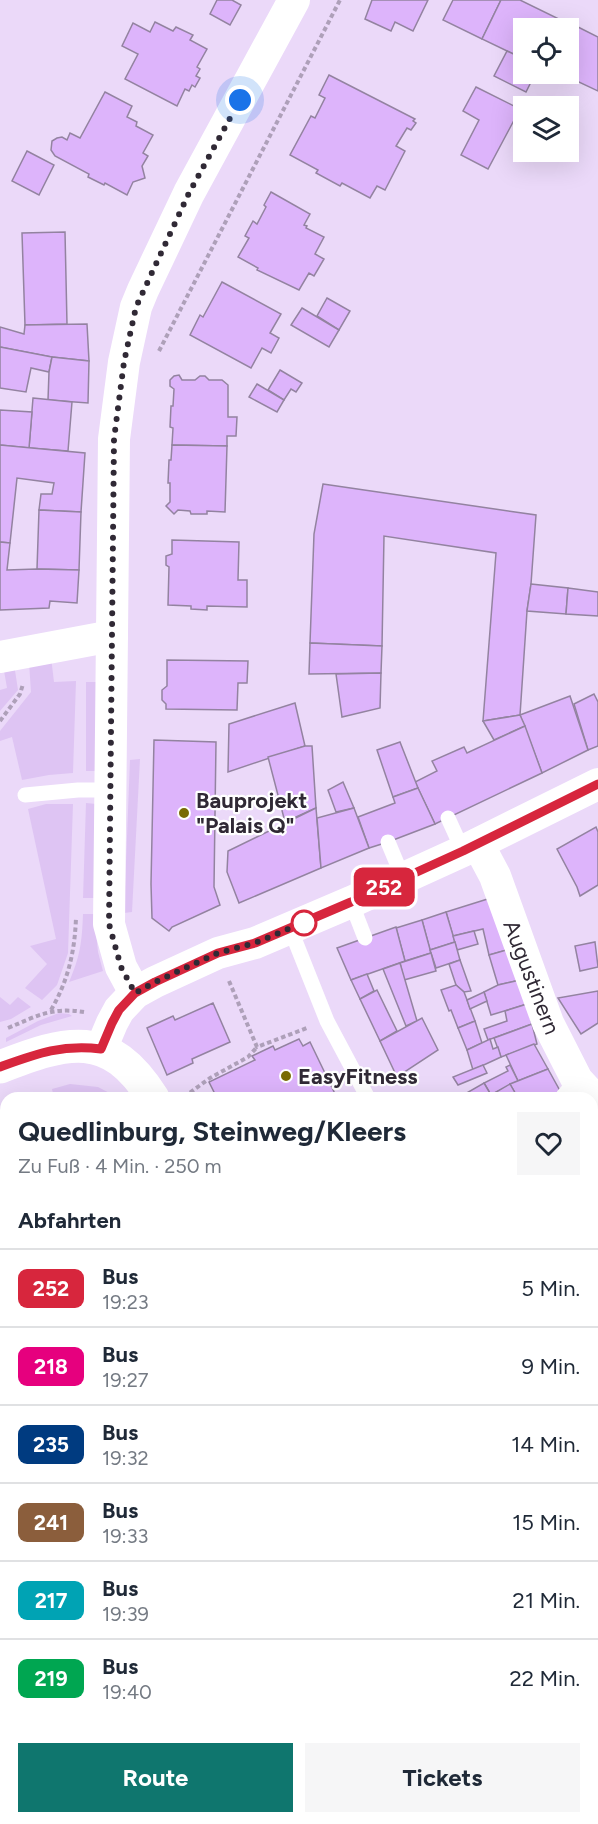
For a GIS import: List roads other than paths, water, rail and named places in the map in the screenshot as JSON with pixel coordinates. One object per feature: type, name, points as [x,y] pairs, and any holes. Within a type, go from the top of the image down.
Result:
[{"type":"main road","points":[[0,1067],[62,1047],[101,1049],[123,1061],[149,1092]]},
{"type":"street","points":[[135,993],[121,967],[109,924],[114,439],[124,362],[136,307],[189,193],[294,0]]},
{"type":"street","points":[[10,655],[112,636]]},
{"type":"street","points":[[101,1049],[119,1010],[135,993],[155,982],[218,953],[255,943],[351,902],[598,784]]},
{"type":"street","name":"Augustinern","points":[[470,847],[495,876],[570,1088],[578,1092]]},
{"type":"lane","points":[[25,795],[78,790],[109,790]]},
{"type":"lane","points":[[448,818],[470,847]]},
{"type":"lane","points":[[388,842],[403,878]]},
{"type":"lane","points":[[351,902],[365,938]]},
{"type":"lane","points":[[290,928],[327,1020],[365,1092]]},
{"type":"place","name":"Bauprojekt \"Palais Q\"","points":[[184,813]]},
{"type":"place","name":"EasyFitness","points":[[286,1076]]}]
